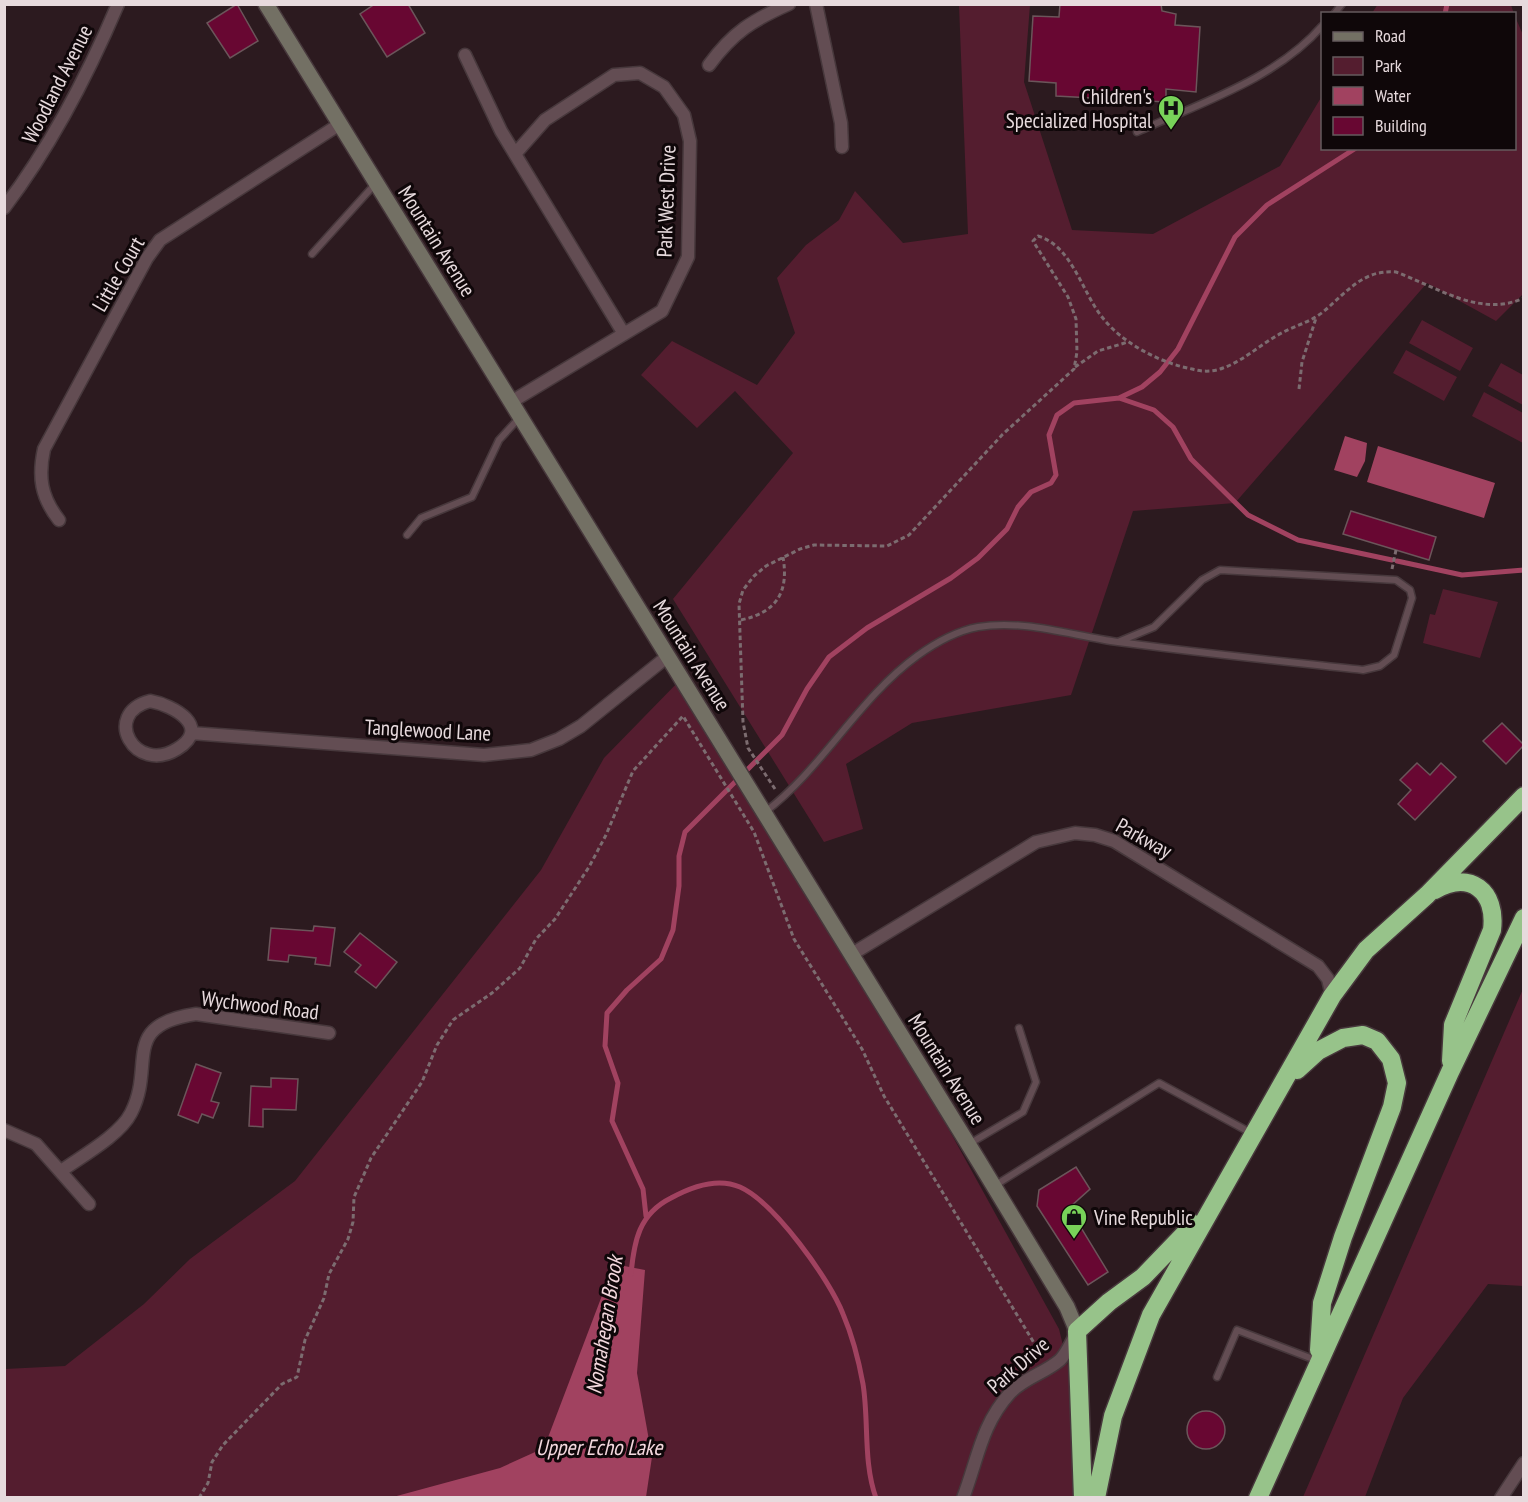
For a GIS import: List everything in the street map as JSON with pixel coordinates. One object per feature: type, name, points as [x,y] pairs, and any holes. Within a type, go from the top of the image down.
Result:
[{"type":"highway","points":[[1099,1492],[1113,1416],[1146,1325],[1332,996],[1366,950],[1427,895],[1524,796]]},
{"type":"highway","points":[[1427,895],[1454,882],[1472,884],[1487,896],[1494,917],[1492,930],[1453,1025],[1450,1072]]},
{"type":"highway","points":[[1258,1497],[1450,1072],[1524,918]]},
{"type":"highway","points":[[1279,1091],[1318,1051],[1343,1038],[1363,1035],[1377,1041],[1390,1059],[1397,1083],[1392,1107],[1343,1237],[1322,1303],[1319,1361]]},
{"type":"highway","points":[[1083,1497],[1077,1331],[1109,1302],[1143,1277],[1212,1205]]},
{"type":"street","name":"Woodland Avenue","points":[[4,208],[38,163],[68,113],[118,4]]},
{"type":"street","name":"Mountain Avenue","points":[[266,4],[994,1186],[1067,1307],[1077,1331]]},
{"type":"street","points":[[709,65],[722,47],[741,28],[789,4]]},
{"type":"street","points":[[816,4],[841,123],[842,147]]},
{"type":"street","points":[[465,55],[501,131],[624,334]]},
{"type":"street","name":"Park West Drive","points":[[511,402],[662,311],[688,257],[690,141],[684,115],[664,87],[640,73],[614,75],[545,120],[515,154]]},
{"type":"street","name":"Little Court","points":[[59,520],[50,508],[40,478],[44,449],[147,258],[160,240],[340,124]]},
{"type":"street","name":"Tanglewood Lane","points":[[191,733],[484,755],[531,750],[581,726],[668,656]]},
{"type":"street","points":[[164,703],[184,716],[191,733],[188,740],[171,753],[151,755],[134,747],[126,732],[126,723],[129,715],[141,704],[164,703]]},
{"type":"street","name":"Parkway","points":[[852,954],[1036,842],[1075,833],[1114,841],[1318,966],[1328,979],[1332,996]]},
{"type":"street","name":"Wychwood Road","points":[[61,1172],[121,1127],[131,1113],[146,1040],[157,1027],[175,1017],[196,1014],[329,1033]]},
{"type":"street","points":[[4,1130],[36,1144],[89,1204]]},
{"type":"street","name":"Park Drive","points":[[963,1497],[972,1475],[981,1438],[998,1408],[1029,1377],[1061,1358],[1077,1331]]},
{"type":"street","points":[[1503,1494],[1524,1463]]},
{"type":"lane","points":[[1137,132],[1226,91],[1283,60],[1298,51],[1321,28]]},
{"type":"lane","points":[[312,254],[376,182]]},
{"type":"lane","points":[[407,536],[421,518],[472,497],[499,440],[521,417]]},
{"type":"lane","points":[[764,813],[788,795],[898,672],[938,642],[957,633],[979,627],[1004,626],[1118,642],[1363,670],[1373,669],[1389,662],[1394,655],[1410,607],[1410,590],[1404,583],[1390,579],[1220,570],[1202,579],[1154,627],[1118,642]]},
{"type":"lane","points":[[968,1144],[1023,1112],[1036,1082],[1019,1028]]},
{"type":"lane","points":[[994,1186],[1159,1083],[1253,1134]]},
{"type":"lane","points":[[1217,1377],[1237,1330],[1319,1361]]},
{"type":"path","points":[[1074,369],[1077,352],[1076,319],[1068,297],[1033,241],[1038,236],[1046,239],[1067,258],[1101,316],[1129,342],[1181,367],[1204,371],[1224,368],[1281,333],[1317,316],[1359,280],[1385,271],[1396,272],[1478,304],[1508,305],[1524,298]]},
{"type":"path","points":[[1299,389],[1302,362],[1317,316]]},
{"type":"path","points":[[774,788],[748,748],[743,722],[739,604],[743,590],[760,571],[783,556],[814,545],[887,546],[899,542],[938,506],[1002,435],[1074,369],[1098,351],[1114,344],[1129,342]]},
{"type":"path","points":[[1390,579],[1396,550]]},
{"type":"path","points":[[741,620],[758,616],[772,607],[786,581],[783,556]]},
{"type":"path","points":[[199,1497],[208,1483],[212,1462],[223,1445],[282,1384],[297,1377],[305,1340],[324,1298],[329,1274],[348,1239],[353,1222],[354,1197],[371,1158],[422,1082],[437,1045],[453,1020],[492,993],[520,968],[536,939],[555,919],[589,867],[606,835],[633,771],[683,716],[754,832],[794,939],[862,1049],[884,1096],[1049,1367]]},
{"type":"green space","points":[[1378,4],[1511,5],[1513,12],[1373,12]]},
{"type":"green space","points":[[959,5],[1030,5],[1024,82],[1072,230],[1153,234],[1280,166],[1321,98],[1321,150],[1516,150],[1516,19],[1523,35],[1523,294],[1496,321],[1427,283],[1235,503],[1133,511],[1071,695],[912,723],[846,764],[863,829],[824,842],[673,599],[793,453],[735,391],[697,428],[641,375],[672,341],[757,385],[795,333],[777,278],[806,245],[839,220],[855,191],[903,243],[968,234]]},
{"type":"green space","points":[[1422,320],[1473,348],[1460,371],[1409,343]]},
{"type":"green space","points":[[1406,350],[1457,377],[1444,401],[1393,373]]},
{"type":"green space","points":[[1501,363],[1523,375],[1523,405],[1488,386]]},
{"type":"green space","points":[[1484,392],[1523,413],[1523,443],[1472,416]]},
{"type":"green space","points":[[1443,589],[1498,602],[1480,658],[1423,643],[1430,614],[1435,615]]},
{"type":"green space","points":[[682,678],[852,954],[1059,1329],[1080,1415],[1083,1498],[5,1498],[5,1369],[65,1366],[144,1304],[190,1259],[295,1181],[541,870],[604,758]]},
{"type":"green space","points":[[1523,989],[1523,1286],[1488,1284],[1403,1398],[1365,1497],[1303,1497]]},
{"type":"water","points":[[1345,436],[1367,443],[1365,461],[1357,477],[1334,470]]},
{"type":"water","points":[[1378,446],[1495,483],[1484,518],[1367,482]]},
{"type":"water","name":"Upper Echo Lake","points":[[614,1264],[645,1270],[637,1373],[652,1457],[646,1497],[393,1497],[500,1468],[544,1448]]},
{"type":"building","points":[[237,4],[258,41],[230,58],[207,23]]},
{"type":"building","points":[[375,4],[408,4],[425,33],[387,57],[360,14]]},
{"type":"building","points":[[1060,4],[1161,4],[1162,11],[1176,14],[1175,25],[1200,27],[1196,92],[1166,89],[1166,102],[1056,96],[1056,83],[1029,81],[1033,16],[1059,17]]},
{"type":"building","points":[[1351,511],[1436,537],[1429,560],[1343,534]]},
{"type":"building","points":[[1502,723],[1524,745],[1506,764],[1483,741]]},
{"type":"building","points":[[1417,763],[1430,775],[1441,763],[1456,777],[1415,820],[1398,804],[1411,790],[1400,780]]},
{"type":"building","points":[[314,926],[335,928],[330,966],[315,964],[316,958],[289,955],[288,962],[268,960],[271,928],[313,931]]},
{"type":"building","points":[[360,933],[397,962],[376,988],[355,972],[361,965],[344,952]]},
{"type":"building","points":[[196,1064],[221,1073],[211,1101],[219,1103],[213,1118],[202,1114],[198,1123],[178,1115]]},
{"type":"building","points":[[271,1078],[298,1079],[296,1110],[263,1109],[263,1127],[249,1126],[251,1086],[271,1087]]},
{"type":"building","name":"Vine Republic","points":[[1076,1167],[1090,1189],[1069,1208],[1108,1272],[1088,1285],[1037,1206],[1039,1190]]},
{"type":"building","points":[[1206,1411],[1219,1417],[1225,1430],[1219,1443],[1206,1449],[1193,1443],[1187,1430],[1193,1417]]},
{"type":"waterway","points":[[1445,12],[1447,4]]},
{"type":"waterway","points":[[646,1216],[643,1189],[612,1121],[618,1083],[605,1046],[607,1013],[627,990],[661,959],[673,930],[679,886],[679,856],[685,832],[782,735],[807,689],[829,657],[867,628],[951,578],[978,558],[1007,529],[1018,507],[1031,492],[1051,483],[1056,475],[1049,435],[1057,415],[1074,403],[1119,398],[1142,387],[1160,372],[1178,349],[1235,237],[1267,205],[1353,150]]},
{"type":"waterway","points":[[1119,398],[1154,410],[1173,427],[1191,459],[1248,515],[1298,540],[1392,560]]},
{"type":"waterway","points":[[1397,561],[1462,575],[1524,570]]},
{"type":"waterway","name":"Nomahegan Brook","points":[[631,1274],[634,1250],[645,1220],[660,1205],[679,1194],[713,1183],[731,1184],[754,1195],[769,1208],[814,1263],[836,1299],[846,1322],[863,1384],[869,1470],[876,1498]]},
{"type":"place","name":"Children's Specialized Hospital","points":[[1171,131]]},
{"type":"place","name":"Vine Republic","points":[[1074,1240]]}]
